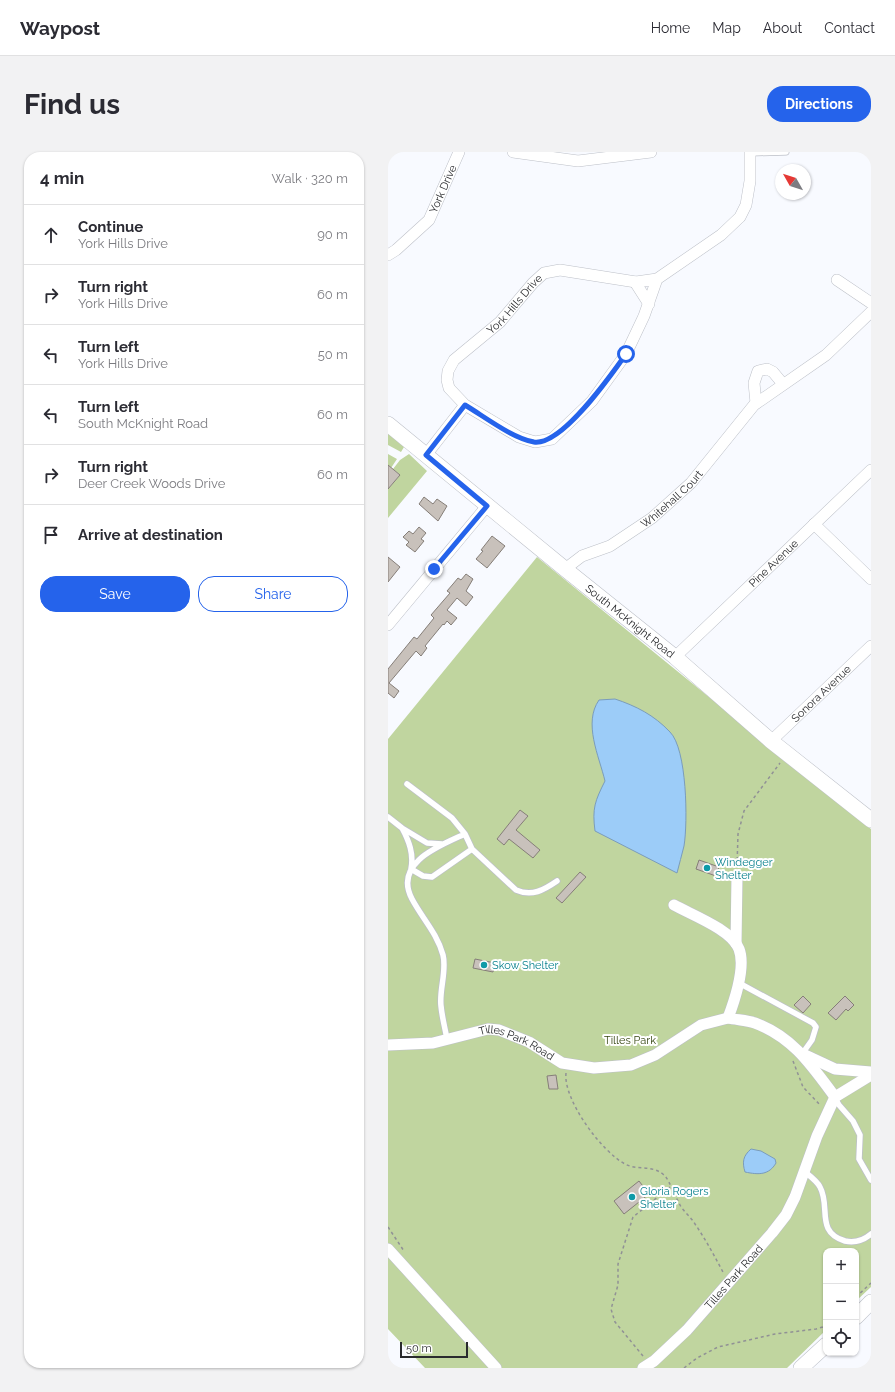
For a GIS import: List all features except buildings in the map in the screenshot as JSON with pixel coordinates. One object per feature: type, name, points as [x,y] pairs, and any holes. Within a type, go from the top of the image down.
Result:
[{"type":"main road","name":"South McKnight Road","points":[[388,424],[487,506],[675,657],[771,741],[870,819]]},
{"type":"main road","points":[[859,1314],[871,1302]]},
{"type":"main road","points":[[801,1368],[823,1348]]},
{"type":"street","name":"York Drive","points":[[388,255],[396,250],[429,220],[459,152]]},
{"type":"street","points":[[513,152],[578,161],[651,152]]},
{"type":"street","name":"York Hills Drive","points":[[657,279],[648,304],[626,354],[592,401],[552,438],[535,442],[519,437],[465,405],[449,388],[448,372],[454,360],[500,322],[533,283],[544,273],[560,270],[635,282],[657,279],[722,236],[740,217],[748,193],[750,153]]},
{"type":"street","points":[[837,280],[871,303]]},
{"type":"street","points":[[635,282],[648,304]]},
{"type":"street","name":"Whitehall Court","points":[[565,569],[582,556],[610,546],[652,518],[691,483],[756,403],[826,355],[871,312]]},
{"type":"street","points":[[756,403],[754,383],[758,371],[767,369],[773,372],[784,384]]},
{"type":"street","points":[[426,455],[465,405]]},
{"type":"street","name":"Pine Avenue","points":[[675,657],[871,470]]},
{"type":"street","points":[[388,625],[487,506]]},
{"type":"street","points":[[814,524],[871,579]]},
{"type":"street","name":"Sonora Avenue","points":[[771,741],[871,646]]},
{"type":"street","points":[[736,944],[737,876]]},
{"type":"street","points":[[674,905],[721,931],[736,944],[740,950],[742,959],[738,983],[728,1018]]},
{"type":"street","name":"Tilles Park Road","points":[[388,1045],[433,1043],[488,1029],[499,1030],[528,1042],[562,1063],[594,1068],[631,1065],[655,1055],[701,1025],[728,1018],[754,1022],[778,1033],[802,1054],[835,1097],[817,1136],[795,1197],[786,1215],[772,1233],[687,1330],[647,1366]]},
{"type":"street","points":[[802,1054],[835,1069],[871,1074]]},
{"type":"street","points":[[835,1097],[871,1074]]},
{"type":"street","points":[[388,1249],[496,1368]]},
{"type":"lane","points":[[750,153],[786,152]]},
{"type":"lane","points":[[407,784],[452,818],[465,834],[472,849],[516,890],[524,894],[534,893],[546,889],[557,881]]},
{"type":"lane","points":[[388,817],[402,828],[427,843],[443,844]]},
{"type":"lane","points":[[402,828],[409,841],[412,853],[411,869],[407,886],[412,900],[436,937],[443,956],[441,1006],[447,1039]]},
{"type":"lane","points":[[411,869],[424,854],[465,834]]},
{"type":"lane","points":[[411,869],[423,876],[432,877],[472,849]]},
{"type":"lane","points":[[738,983],[814,1023],[816,1027],[812,1040],[802,1054]]},
{"type":"lane","name":"Tilles Park Road","points":[[835,1097],[839,1105],[853,1121],[860,1135],[859,1159],[871,1180]]},
{"type":"lane","points":[[805,1172],[820,1186],[825,1201],[824,1220],[828,1229],[834,1236],[851,1242],[860,1241],[871,1234]]},
{"type":"path","points":[[737,876],[738,834],[744,811],[787,753]]},
{"type":"path","points":[[790,1055],[803,1087],[820,1106],[829,1111]]},
{"type":"path","points":[[567,1064],[566,1080],[570,1096],[584,1121],[614,1157],[627,1165],[657,1169],[666,1177],[670,1188],[681,1207],[695,1222],[729,1282]]},
{"type":"path","points":[[647,1366],[615,1322],[611,1309],[618,1286],[618,1264],[633,1217],[670,1188]]},
{"type":"path","points":[[859,1294],[871,1283]]},
{"type":"path","points":[[684,1368],[697,1358],[718,1347],[823,1327]]},
{"type":"green space","points":[[388,433],[404,447],[401,452],[388,445]]},
{"type":"green space","points":[[388,454],[397,459],[391,468],[388,465]]},
{"type":"green space","points":[[409,454],[427,471],[388,518],[388,489],[400,475],[393,469],[400,460]]},
{"type":"green space","name":"Tilles Park","points":[[537,557],[871,829],[871,1287],[859,1298],[859,1248],[823,1248],[823,1333],[787,1368],[425,1368],[388,1329],[388,739]]},
{"type":"water","points":[[615,699],[637,708],[651,716],[670,732],[676,741],[683,769],[686,804],[684,846],[677,873],[595,831],[595,805],[605,781],[596,750],[592,729],[592,719],[594,709],[599,700]]},
{"type":"water","points":[[751,1149],[761,1151],[775,1159],[776,1163],[767,1172],[755,1174],[745,1172],[744,1159],[746,1154]]},
{"type":"place","name":"Windegger Shelter","points":[[707,868]]},
{"type":"place","name":"Skow Shelter","points":[[484,965]]},
{"type":"place","name":"Gloria Rogers Shelter","points":[[632,1197]]},
{"type":"route","points":[[434,569],[487,506],[426,455],[465,405],[519,437],[535,442],[541,442],[552,438],[592,401],[626,354]]}]
